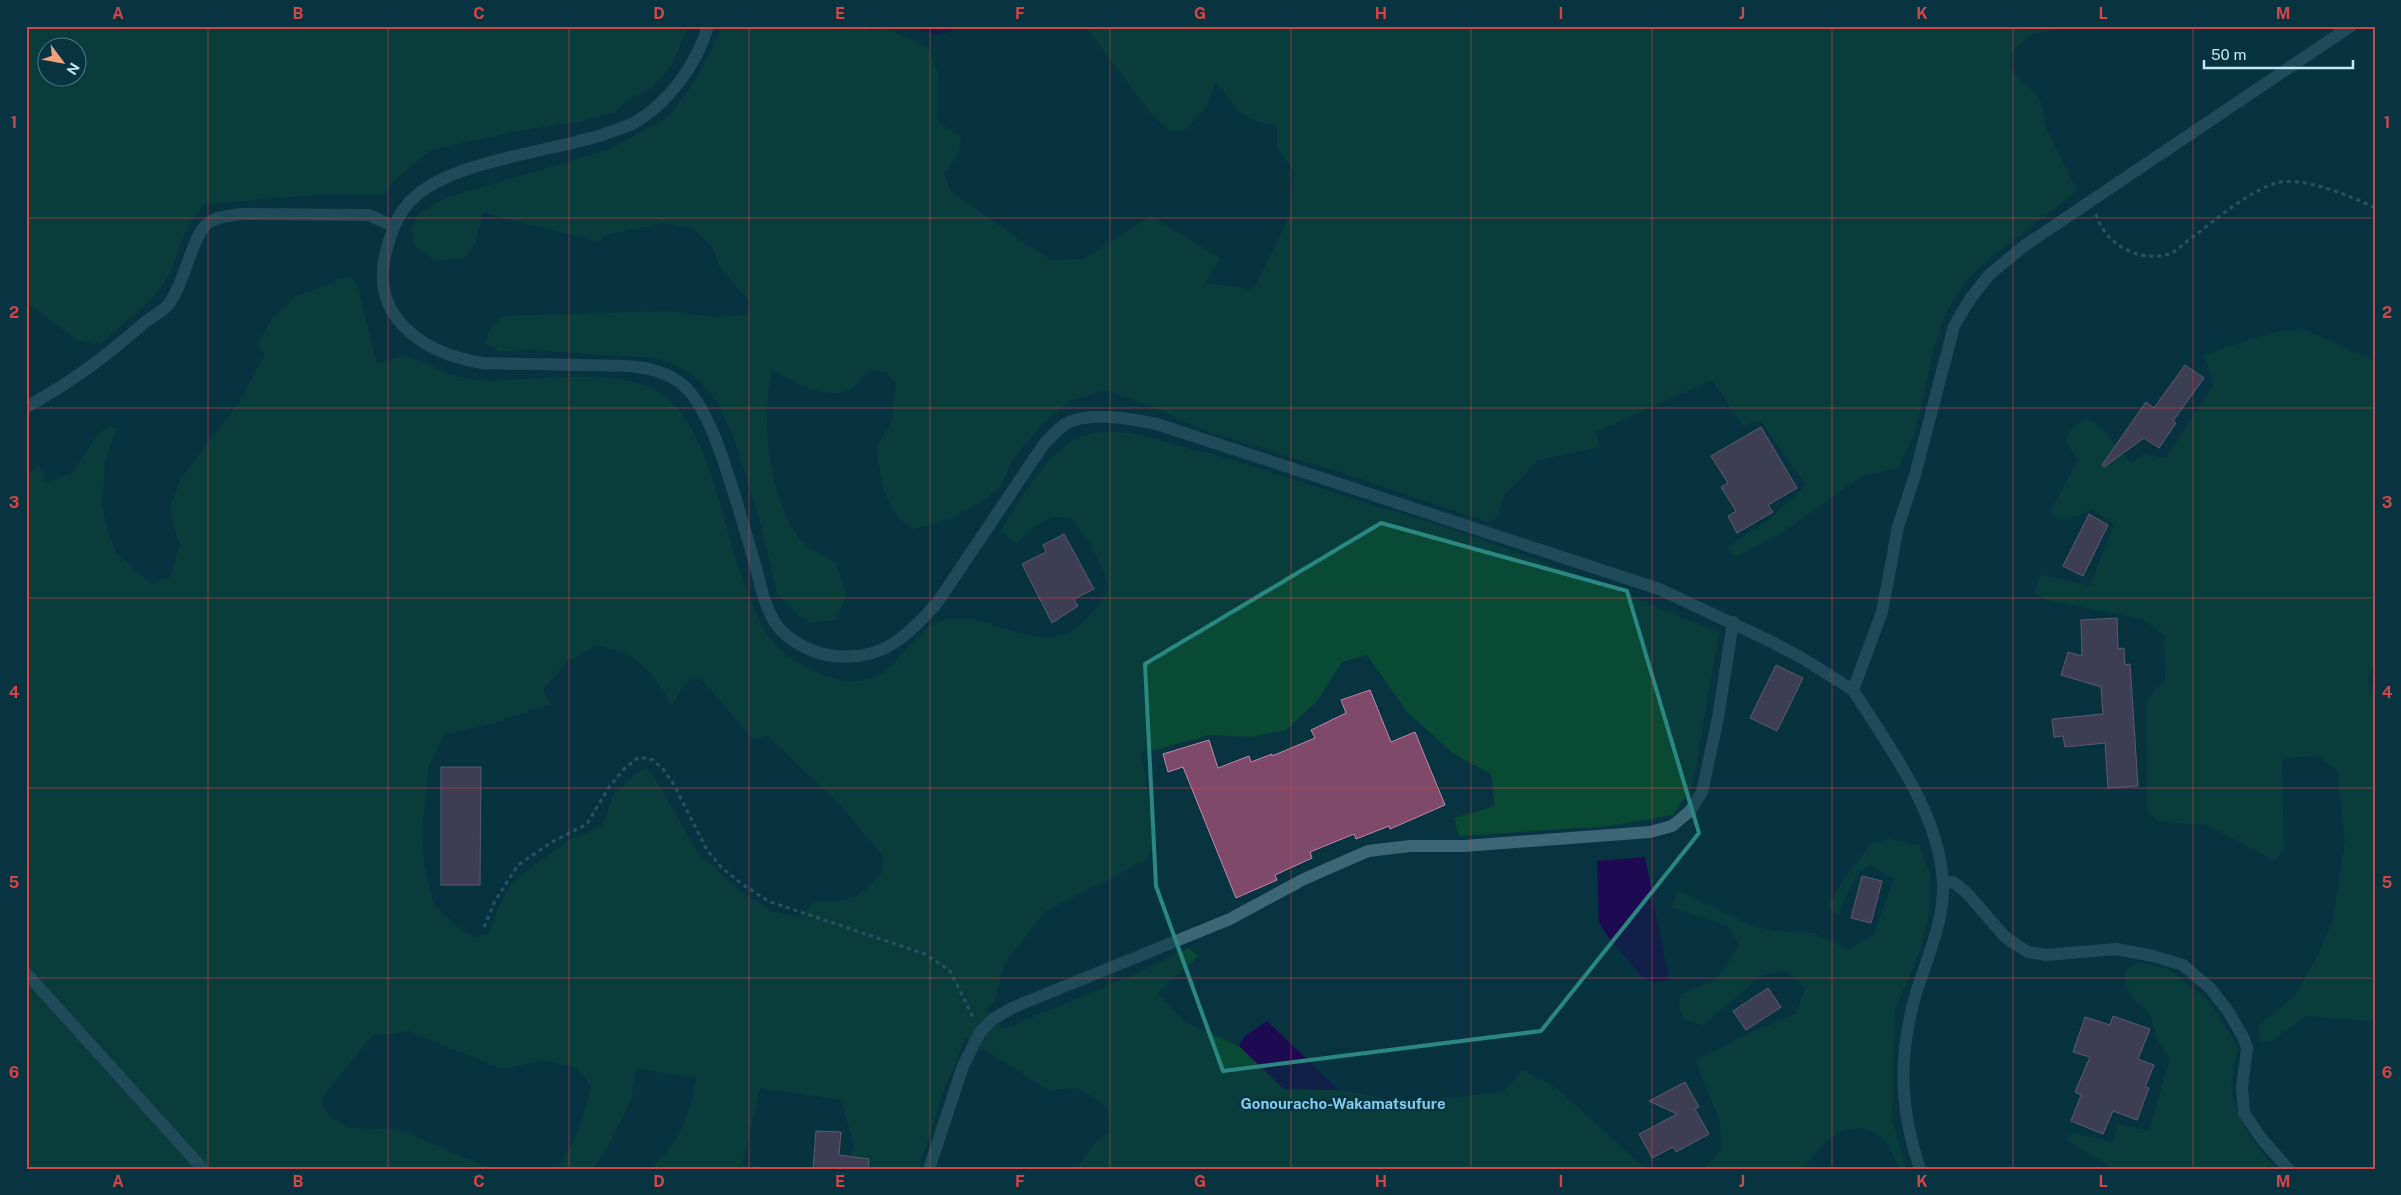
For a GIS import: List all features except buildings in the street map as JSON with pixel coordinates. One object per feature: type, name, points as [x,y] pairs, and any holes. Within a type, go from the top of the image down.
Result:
[{"type":"street","points":[[708,26],[684,77],[656,109],[632,125],[587,140],[472,168],[441,180],[416,195],[393,226],[384,258],[383,283],[387,301],[395,318],[408,331],[428,346],[458,359],[482,363],[639,366],[674,378],[689,392],[704,413],[726,467],[766,602],[779,627],[799,644],[821,655],[842,657],[872,654],[893,645],[915,626],[936,603],[1044,444],[1065,424],[1092,418],[1133,419],[1156,424],[1659,589],[1733,622],[1802,658],[1853,690],[1892,747],[1924,812],[1934,838],[1943,883],[1942,898],[1935,937],[1917,990],[1905,1041],[1903,1084],[1906,1120],[1920,1169]]},
{"type":"street","points":[[1853,690],[1882,612],[1898,527],[1915,475],[1954,326],[1970,299],[1989,275],[2024,246],[2351,26]]},
{"type":"street","points":[[26,407],[66,385],[110,353],[167,306],[182,283],[199,235],[208,223],[222,216],[241,214],[369,215],[393,226]]},
{"type":"street","points":[[929,1169],[963,1066],[980,1032],[993,1019],[1014,1007],[1230,919],[1304,878],[1368,852],[1410,846],[1464,846],[1650,832],[1672,826],[1690,811],[1702,792],[1718,718],[1733,622]]},
{"type":"street","points":[[1943,883],[1953,882],[1966,892],[2006,938],[2028,952],[2046,955],[2116,950],[2154,956],[2183,965],[2210,988],[2228,1011],[2242,1037],[2247,1048],[2242,1088],[2244,1113],[2261,1138],[2288,1169]]},
{"type":"street","points":[[26,973],[203,1169]]},
{"type":"path","points":[[2092,199],[2099,223],[2112,242],[2126,251],[2146,255],[2170,254],[2248,197],[2274,183],[2295,181],[2340,193],[2375,208]]},
{"type":"path","points":[[484,927],[495,901],[518,866],[552,842],[586,824],[609,787],[625,768],[639,757],[653,760],[664,770],[674,785],[697,834],[722,868],[768,901],[925,954],[950,971],[980,1032]]},
{"type":"highlighted area","points":[[1381,523],[1627,591],[1699,833],[1541,1031],[1223,1071],[1156,886],[1145,664]]},
{"type":"green space","points":[[26,26],[688,26],[674,60],[667,71],[650,89],[632,97],[614,112],[584,121],[518,131],[431,150],[392,182],[384,195],[329,194],[205,204],[192,219],[170,273],[153,298],[99,345],[78,341],[26,302]]},
{"type":"green space","points":[[723,26],[868,26],[868,31],[888,29],[929,49],[938,74],[937,121],[961,136],[959,154],[944,173],[950,191],[1052,260],[1083,259],[1151,216],[1220,258],[1205,283],[1253,290],[1289,217],[1295,172],[1277,148],[1277,126],[1254,120],[1240,112],[1216,81],[1207,106],[1184,131],[1170,131],[1151,114],[1085,26],[2074,26],[2033,33],[2011,52],[2010,69],[2035,93],[2041,103],[2046,128],[2077,191],[1986,261],[1964,283],[1946,313],[1934,347],[1915,434],[1898,468],[1862,476],[1783,532],[1737,556],[1730,553],[1728,547],[1771,518],[1806,485],[1760,420],[1743,426],[1712,380],[1596,432],[1600,447],[1538,460],[1504,495],[1499,516],[1490,523],[1343,473],[1211,433],[1152,407],[1104,390],[1070,401],[1043,423],[1013,459],[1001,486],[982,502],[949,519],[913,529],[903,521],[889,503],[882,482],[876,447],[892,421],[896,383],[885,372],[868,370],[852,389],[839,393],[829,393],[799,384],[772,370],[767,409],[767,430],[769,452],[778,495],[785,514],[802,541],[813,550],[836,563],[846,595],[836,620],[810,623],[792,610],[777,593],[760,521],[732,433],[717,402],[702,383],[685,370],[657,358],[528,350],[500,352],[485,343],[490,328],[503,316],[667,311],[715,317],[747,315],[749,299],[736,287],[719,265],[712,246],[692,228],[663,223],[605,235],[598,242],[483,212],[475,244],[465,257],[437,261],[414,246],[412,228],[419,213],[445,198],[608,150],[668,117],[695,81]]},
{"type":"green space","points":[[349,276],[357,283],[377,364],[398,358],[410,357],[455,376],[485,381],[547,377],[600,377],[625,380],[651,388],[665,396],[681,413],[695,435],[714,485],[737,563],[753,606],[766,633],[779,649],[797,662],[835,679],[848,681],[874,677],[886,670],[924,631],[939,621],[957,618],[974,620],[1011,631],[1047,637],[1065,634],[1082,623],[1096,610],[1109,584],[1092,547],[1072,518],[1055,517],[1048,519],[1035,526],[1017,543],[1000,532],[1027,489],[1049,460],[1076,439],[1102,432],[1135,434],[1208,453],[1436,524],[1543,562],[1719,632],[1693,784],[1673,815],[1609,826],[1459,836],[1454,818],[1495,806],[1491,774],[1454,754],[1407,712],[1367,655],[1342,662],[1317,701],[1286,730],[1251,737],[1209,735],[1141,754],[1156,839],[1146,860],[1045,912],[1004,964],[995,1001],[985,1010],[1004,1029],[1131,976],[1188,948],[1198,956],[1158,993],[1185,1022],[1239,1046],[1284,1089],[1339,1090],[1406,1102],[1504,1092],[1522,1070],[1554,1086],[1646,1169],[1076,1169],[1092,1146],[1110,1131],[1107,1106],[1078,1088],[1048,1090],[966,1038],[944,1090],[919,1169],[847,1169],[854,1145],[841,1100],[760,1088],[742,1165],[779,1169],[650,1169],[669,1148],[682,1127],[694,1091],[696,1077],[636,1069],[631,1099],[612,1139],[594,1169],[557,1169],[569,1150],[578,1129],[591,1086],[577,1068],[545,1060],[502,1069],[409,1031],[372,1036],[324,1095],[322,1105],[332,1118],[349,1128],[399,1129],[491,1169],[26,1169],[26,476],[39,465],[46,483],[73,472],[96,436],[110,426],[116,429],[105,461],[102,503],[106,525],[116,553],[152,584],[171,576],[180,544],[173,525],[171,505],[181,478],[236,407],[265,354],[257,344],[273,318],[295,297]],"holes":[[[598,645],[612,648],[634,658],[642,665],[657,682],[671,705],[690,678],[702,680],[754,740],[767,735],[841,806],[883,856],[882,872],[866,889],[852,898],[814,902],[799,918],[771,911],[739,890],[697,852],[655,778],[646,768],[634,775],[613,795],[604,823],[596,829],[569,840],[513,881],[500,904],[489,934],[476,937],[461,930],[434,905],[424,863],[422,831],[429,765],[445,734],[488,725],[550,704],[543,689],[568,661]]]},
{"type":"green space","points":[[2303,329],[2375,361],[2375,658],[2368,683],[2375,699],[2373,726],[2375,1018],[2371,1021],[2306,1016],[2275,1039],[2261,1043],[2258,1026],[2295,996],[2318,955],[2333,919],[2345,841],[2337,770],[2317,756],[2282,758],[2284,849],[2275,861],[2207,825],[2160,822],[2147,811],[2146,701],[2165,680],[2164,635],[2141,619],[2046,600],[2035,593],[2041,575],[2090,586],[2114,524],[2092,509],[2069,519],[2056,519],[2051,510],[2078,460],[2066,441],[2071,429],[2085,418],[2099,426],[2131,463],[2143,454],[2166,458],[2214,384],[2204,355],[2265,335]]},
{"type":"green space","points":[[1889,839],[1919,845],[1930,874],[1929,913],[1920,950],[1895,1010],[1892,1120],[1906,1169],[1900,1169],[1890,1148],[1882,1138],[1870,1131],[1859,1128],[1848,1129],[1828,1141],[1802,1169],[1704,1169],[1721,1150],[1720,1121],[1695,1061],[1752,1032],[1796,1014],[1805,988],[1785,970],[1762,975],[1703,1025],[1684,1020],[1679,1006],[1681,995],[1718,978],[1739,946],[1729,927],[1672,907],[1677,890],[1753,926],[1782,932],[1813,933],[1848,950],[1873,935],[1894,879],[1870,865],[1856,875],[1838,915],[1828,907],[1845,877],[1871,844]]},
{"type":"green space","points":[[2140,962],[2168,969],[2210,1002],[2239,1048],[2233,1075],[2232,1092],[2234,1104],[2252,1139],[2276,1169],[2114,1169],[2067,1140],[2072,1132],[2113,1143],[2117,1124],[2149,1131],[2170,1058],[2159,1044],[2150,1014],[2134,999],[2125,985],[2125,970]]},
{"type":"shaded area","points":[[1645,857],[1669,980],[1655,982],[1643,978],[1612,942],[1599,923],[1597,861]]},
{"type":"shaded area","points":[[1267,1021],[1339,1090],[1284,1089],[1239,1046],[1244,1037]]},
{"type":"waterway","points":[[920,26],[936,32],[952,26]]},
{"type":"district","name":"Gonouracho-Wakamatsufure","points":[[1343,1103]]}]
